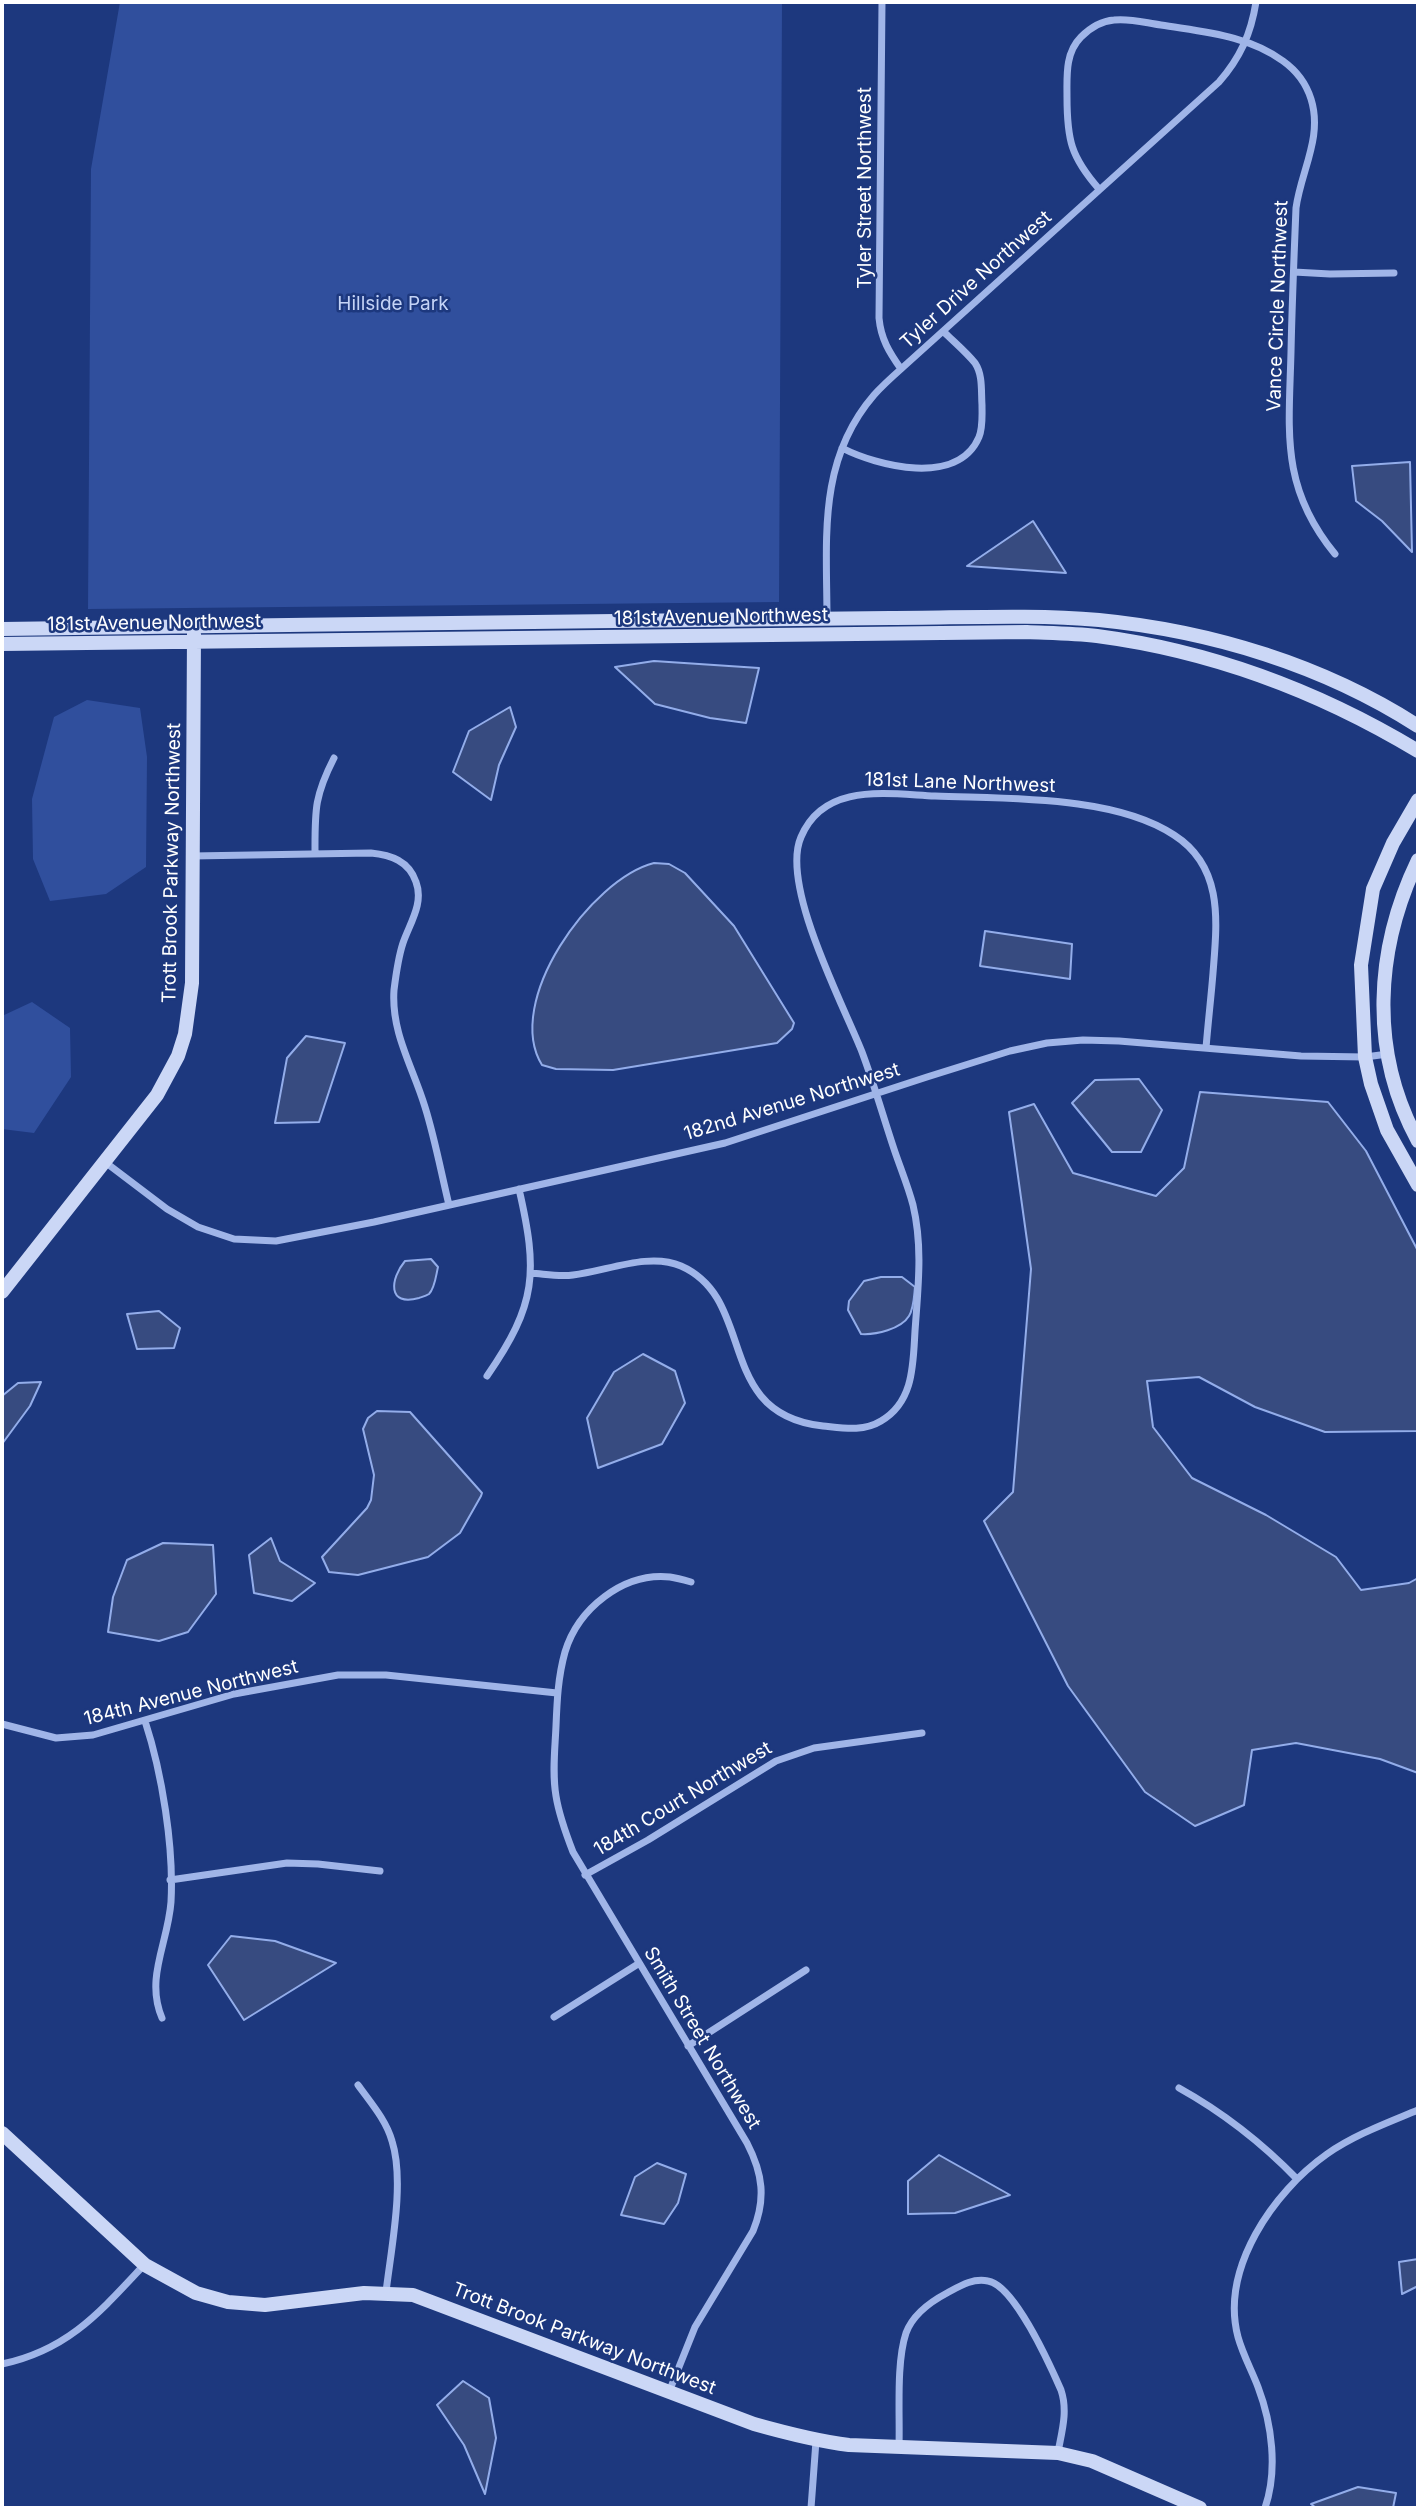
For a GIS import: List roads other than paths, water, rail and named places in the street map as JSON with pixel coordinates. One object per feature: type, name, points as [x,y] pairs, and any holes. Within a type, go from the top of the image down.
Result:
[{"type":"main road","name":"181st Avenue Northwest","points":[[2,628],[827,618],[1027,617],[1097,620],[1149,627],[1246,648],[1315,672],[1379,703],[1418,726]]},
{"type":"main road","name":"Trott Brook Parkway Northwest","points":[[2,1292],[157,1095],[178,1056],[185,1034],[192,984],[194,626]]},
{"type":"main road","name":"181st Avenue Northwest","points":[[2,644],[1027,632],[1095,636],[1154,646],[1240,668],[1307,692],[1369,722],[1418,751]]},
{"type":"main road","points":[[1418,800],[1388,853],[1371,898],[1361,965],[1365,1057],[1387,1130],[1418,1185]]},
{"type":"main road","points":[[1418,860],[1396,914],[1385,962],[1382,1013],[1388,1055],[1404,1109],[1418,1141]]},
{"type":"main road","name":"Trott Brook Parkway Northwest","points":[[2,2133],[145,2264],[196,2293],[228,2302],[265,2305],[338,2295],[386,2292],[413,2295],[754,2424],[816,2441],[1058,2453],[1092,2461],[1200,2508]]},
{"type":"street","name":"Tyler Street Northwest","points":[[882,2],[879,318],[886,349],[901,369]]},
{"type":"street","name":"Tyler Drive Northwest","points":[[827,635],[827,509],[830,488],[850,429],[875,393],[1219,82],[1247,42],[1256,2]]},
{"type":"street","points":[[1100,190],[1079,163],[1067,130],[1067,70],[1069,57],[1081,37],[1103,22],[1130,20],[1224,35],[1247,42]]},
{"type":"street","name":"Vance Circle Northwest","points":[[1247,42],[1293,68],[1304,81],[1313,106],[1313,146],[1300,180],[1296,208],[1288,440],[1307,512],[1335,554]]},
{"type":"street","points":[[1294,272],[1394,273]]},
{"type":"street","points":[[842,448],[890,466],[927,468],[950,464],[974,447],[982,424],[980,374],[975,364],[944,332]]},
{"type":"street","points":[[315,853],[316,801],[334,758]]},
{"type":"street","name":"181st Lane Northwest","points":[[877,1094],[810,923],[795,861],[802,835],[815,814],[849,795],[968,798],[1094,807],[1142,818],[1182,840],[1193,851],[1209,877],[1216,905],[1206,1048]]},
{"type":"street","points":[[191,856],[387,854],[410,868],[419,891],[418,905],[402,944],[395,980],[396,1020],[405,1058],[426,1110],[449,1205]]},
{"type":"street","name":"182nd Avenue Northwest","points":[[105,1162],[182,1219],[215,1234],[276,1241],[725,1143],[1010,1051],[1065,1041],[1119,1041],[1301,1056],[1388,1055]]},
{"type":"street","points":[[531,1273],[568,1276],[654,1261],[683,1267],[700,1278],[714,1293],[753,1388],[769,1405],[790,1419],[813,1425],[860,1428],[881,1421],[898,1407],[909,1387],[920,1245],[912,1201],[877,1094]]},
{"type":"street","points":[[486,1376],[517,1326],[529,1293],[531,1248],[519,1189]]},
{"type":"street","name":"Smith Street Northwest","points":[[669,2392],[695,2327],[760,2215],[761,2179],[757,2162],[585,1875],[565,1833],[556,1797],[554,1762],[557,1693],[564,1658],[571,1636],[586,1615],[602,1598],[626,1583],[670,1577],[691,1582]]},
{"type":"street","name":"184th Avenue Northwest","points":[[2,1724],[41,1735],[76,1737],[113,1731],[246,1692],[338,1675],[409,1676],[557,1693]]},
{"type":"street","points":[[145,1721],[163,1801],[170,1880],[169,1917],[154,1986],[156,2003],[162,2018]]},
{"type":"street","name":"184th Court Northwest","points":[[585,1875],[648,1840],[776,1760],[814,1748],[922,1733]]},
{"type":"street","points":[[170,1880],[287,1863],[380,1871]]},
{"type":"street","points":[[554,2017],[638,1964]]},
{"type":"street","points":[[688,2046],[806,1970]]},
{"type":"street","points":[[358,2085],[385,2124],[396,2156],[396,2193],[386,2292]]},
{"type":"street","points":[[1179,2088],[1232,2120],[1273,2154],[1297,2179]]},
{"type":"street","points":[[1265,2508],[1272,2475],[1269,2430],[1263,2401],[1236,2327],[1236,2302],[1241,2271],[1268,2216],[1297,2179],[1342,2144],[1418,2110]]},
{"type":"street","points":[[2,2364],[27,2359],[74,2335],[93,2319],[145,2264]]},
{"type":"street","points":[[899,2446],[903,2346],[913,2319],[932,2302],[964,2284],[986,2280],[997,2283],[1015,2301],[1061,2390],[1065,2412],[1058,2453]]},
{"type":"street","points":[[811,2508],[816,2441]]},
{"type":"park label","name":"Hillside Park","points":[[393,304]]}]
